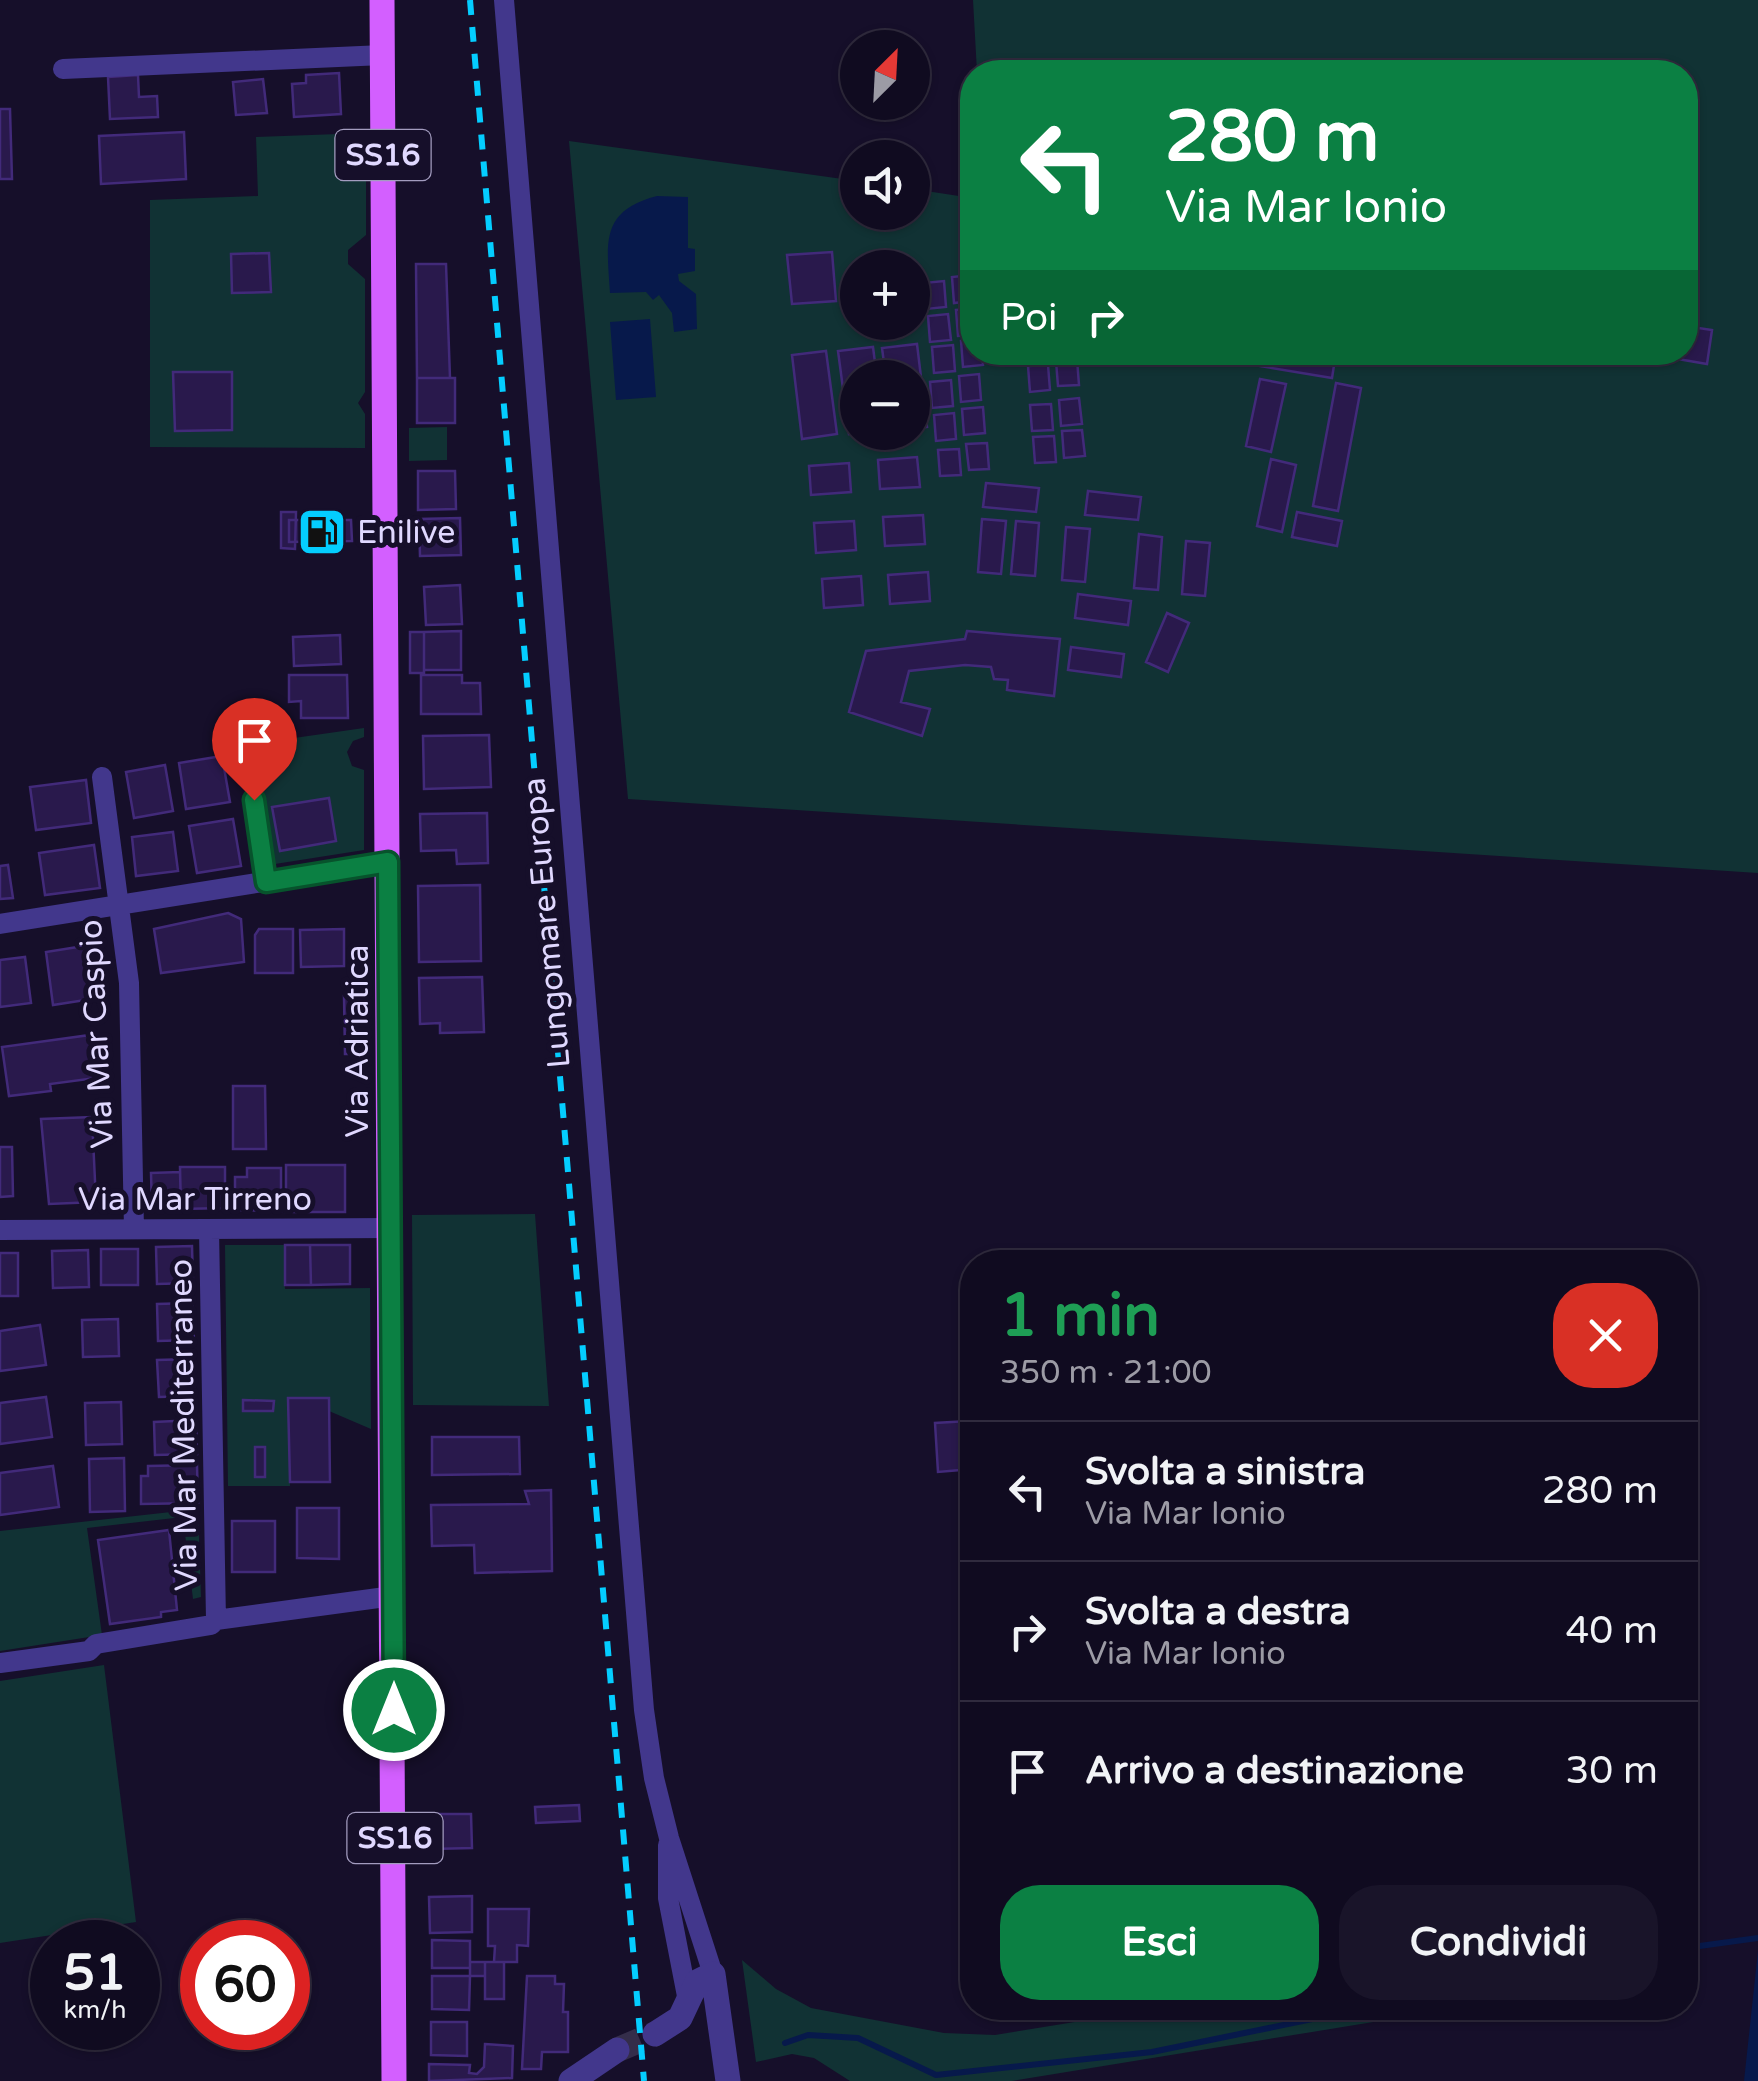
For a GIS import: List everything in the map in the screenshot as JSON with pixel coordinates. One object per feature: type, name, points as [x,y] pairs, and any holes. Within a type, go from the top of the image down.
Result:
[{"type":"main road","name":"Via Adriatica","points":[[382,0],[394,2081]]},
{"type":"street","name":"Lungomare Europa","points":[[504,0],[644,1710],[668,1838],[714,1974],[728,2081]]},
{"type":"street","points":[[63,69],[383,55]]},
{"type":"street","name":"Via Mar Caspio","points":[[102,777],[129,982],[134,1229]]},
{"type":"street","points":[[254,800],[266,882]]},
{"type":"street","points":[[0,924],[388,862]]},
{"type":"street","name":"Via Mar Mediterraneo","points":[[0,1663],[89,1651],[96,1644],[212,1625],[216,1620],[209,1228]]},
{"type":"street","name":"Via Mar Tirreno","points":[[0,1230],[390,1228]]},
{"type":"street","name":"Via Mar Mediterraneo","points":[[216,1620],[393,1596]]},
{"type":"street","name":"Lungomare Europa","points":[[668,1838],[666,1884],[688,2001]]},
{"type":"street","points":[[654,2034],[680,2018],[697,1982],[714,1974]]},
{"type":"street","points":[[570,2081],[617,2050]]},
{"type":"green space","points":[[973,0],[1758,0],[1758,873],[628,799],[569,141],[840,179],[840,230],[930,230],[930,192],[960,196],[960,365],[1698,365],[1698,60],[976,60]]},
{"type":"green space","points":[[366,133],[366,235],[348,250],[348,264],[365,279],[365,392],[358,403],[365,414],[365,448],[150,447],[150,200],[258,196],[256,137]],"holes":[[[269,253],[270,292],[232,293],[231,255]]]},
{"type":"green space","points":[[447,427],[447,460],[409,461],[409,428]]},
{"type":"green space","points":[[364,728],[364,737],[353,741],[347,752],[352,766],[364,770],[364,850],[275,864],[259,765],[228,768],[225,748]],"holes":[[[328,798],[335,842],[280,851],[272,807]]]},
{"type":"green space","points":[[535,1214],[549,1406],[413,1405],[412,1215]]},
{"type":"green space","points":[[225,1245],[284,1245],[285,1289],[370,1288],[371,1429],[329,1411],[328,1398],[289,1398],[290,1486],[228,1486]]},
{"type":"green space","points":[[198,1509],[201,1597],[193,1599],[183,1517],[87,1528],[102,1635],[0,1651],[0,1531]]},
{"type":"green space","points":[[104,1665],[136,1920],[30,1920],[30,1938],[0,1943],[0,1681]]},
{"type":"green space","points":[[742,1960],[776,1989],[811,2008],[944,2033],[995,2035],[1087,2020],[1386,2020],[1012,2081],[850,2081],[814,2058],[792,2054],[756,2062]]},
{"type":"water","points":[[657,196],[688,197],[688,248],[695,249],[695,271],[678,274],[679,281],[696,294],[697,329],[674,332],[672,313],[659,295],[653,300],[646,292],[610,293],[608,245],[616,220],[638,202]]},
{"type":"water","points":[[650,319],[656,397],[616,400],[610,322]]},
{"type":"water","points":[[1758,1951],[1758,2081],[1744,2081]]},
{"type":"building","points":[[339,73],[341,114],[294,117],[292,84],[306,83],[306,75]]},
{"type":"building","points":[[138,75],[139,97],[157,96],[158,117],[110,119],[108,77]]},
{"type":"building","points":[[263,79],[267,113],[236,115],[233,82]]},
{"type":"building","points":[[0,109],[10,109],[12,179],[0,179]]},
{"type":"building","points":[[184,132],[186,179],[101,184],[99,136]]},
{"type":"building","points":[[832,252],[836,301],[792,304],[787,255]]},
{"type":"building","points":[[269,253],[271,292],[232,293],[231,254]]},
{"type":"building","points":[[416,264],[446,264],[450,378],[417,378]]},
{"type":"building","points":[[960,276],[960,302],[954,303],[952,277]]},
{"type":"building","points":[[944,281],[946,307],[930,309],[930,282]]},
{"type":"building","points":[[956,310],[960,310],[960,336],[958,336]]},
{"type":"building","points":[[948,314],[951,340],[930,342],[930,316]]},
{"type":"building","points":[[1698,328],[1712,330],[1707,364],[1698,362]]},
{"type":"building","points":[[917,344],[919,360],[884,360],[882,348]]},
{"type":"building","points":[[953,345],[955,371],[934,373],[932,347]]},
{"type":"building","points":[[873,347],[875,360],[840,360],[840,366],[838,351]]},
{"type":"building","points":[[826,351],[837,434],[802,439],[792,355]]},
{"type":"building","points":[[1048,365],[1050,390],[1030,392],[1028,366]]},
{"type":"building","points":[[1056,365],[1077,365],[1079,385],[1058,386]]},
{"type":"building","points":[[1254,365],[1334,365],[1332,378]]},
{"type":"building","points":[[173,372],[232,372],[232,430],[175,431]]},
{"type":"building","points":[[979,374],[981,400],[961,402],[959,376]]},
{"type":"building","points":[[417,378],[455,378],[455,423],[417,423]]},
{"type":"building","points":[[1260,379],[1286,384],[1271,452],[1246,446]]},
{"type":"building","points":[[951,380],[953,406],[932,408],[930,382]]},
{"type":"building","points":[[1336,383],[1361,388],[1338,511],[1313,506]]},
{"type":"building","points":[[1079,398],[1082,424],[1061,426],[1059,400]]},
{"type":"building","points":[[1051,404],[1053,430],[1032,431],[1030,405]]},
{"type":"building","points":[[983,407],[985,433],[964,435],[962,409]]},
{"type":"building","points":[[954,413],[956,439],[936,441],[934,415]]},
{"type":"building","points":[[1082,430],[1085,456],[1064,458],[1062,431]]},
{"type":"building","points":[[1054,436],[1056,462],[1035,463],[1033,437]]},
{"type":"building","points":[[987,443],[989,469],[969,470],[966,444]]},
{"type":"building","points":[[959,449],[961,475],[940,476],[938,450]]},
{"type":"building","points":[[917,457],[920,487],[880,489],[878,460]]},
{"type":"building","points":[[1271,459],[1296,465],[1282,532],[1257,526]]},
{"type":"building","points":[[849,463],[851,492],[811,495],[809,466]]},
{"type":"building","points":[[418,471],[455,471],[456,509],[418,510]]},
{"type":"building","points":[[986,483],[1039,488],[1036,512],[983,507]]},
{"type":"building","points":[[1088,491],[1141,497],[1138,520],[1085,515]]},
{"type":"building","points":[[281,512],[296,512],[295,549],[281,548]]},
{"type":"building","points":[[1297,512],[1342,521],[1337,546],[1292,537]]},
{"type":"building","points":[[923,515],[925,544],[885,546],[883,517]]},
{"type":"building","points":[[460,518],[461,555],[420,556],[419,519]]},
{"type":"building","points":[[982,519],[1006,521],[1001,574],[978,572]]},
{"type":"building","points":[[289,520],[351,520],[352,541],[289,542]]},
{"type":"building","points":[[854,521],[856,550],[816,553],[814,523]]},
{"type":"building","points":[[1016,521],[1039,523],[1035,576],[1011,574]]},
{"type":"building","points":[[1066,527],[1090,529],[1085,582],[1062,580]]},
{"type":"building","points":[[1139,534],[1162,537],[1158,590],[1134,588]]},
{"type":"building","points":[[1186,541],[1210,543],[1205,596],[1182,594]]},
{"type":"building","points":[[928,572],[930,601],[890,604],[888,575]]},
{"type":"building","points":[[861,576],[863,605],[824,608],[822,579]]},
{"type":"building","points":[[460,585],[462,624],[426,625],[424,587]]},
{"type":"building","points":[[1078,594],[1131,601],[1128,625],[1075,618]]},
{"type":"building","points":[[1167,613],[1189,623],[1168,672],[1146,662]]},
{"type":"building","points":[[461,631],[461,670],[424,670],[424,632]]},
{"type":"building","points":[[967,631],[1060,639],[1054,696],[1007,690],[1008,680],[994,679],[991,667],[965,665],[909,671],[901,702],[930,709],[922,736],[849,712],[866,651],[965,639]]},
{"type":"building","points":[[410,632],[424,632],[424,673],[410,673]]},
{"type":"building","points":[[340,635],[341,664],[294,666],[293,637]]},
{"type":"building","points":[[1071,647],[1124,654],[1121,677],[1068,670]]},
{"type":"building","points":[[289,675],[347,675],[348,718],[301,718],[301,701],[289,702]]},
{"type":"building","points":[[421,675],[462,675],[462,683],[480,683],[481,714],[421,714]]},
{"type":"building","points":[[489,735],[491,787],[424,789],[423,736]]},
{"type":"building","points":[[222,756],[230,802],[186,809],[179,763]]},
{"type":"building","points":[[165,765],[173,811],[134,818],[126,772]]},
{"type":"building","points":[[86,780],[91,823],[36,830],[30,787]]},
{"type":"building","points":[[329,798],[336,841],[280,851],[272,807]]},
{"type":"building","points":[[487,813],[488,863],[457,864],[456,850],[421,851],[420,814]]},
{"type":"building","points":[[233,819],[241,866],[197,873],[189,826]]},
{"type":"building","points":[[173,832],[178,871],[136,876],[132,837]]},
{"type":"building","points":[[94,845],[100,888],[45,895],[39,853]]},
{"type":"building","points":[[8,865],[13,898],[0,899],[0,866]]},
{"type":"building","points":[[480,885],[481,961],[419,962],[418,886]]},
{"type":"building","points":[[228,913],[241,919],[244,962],[161,973],[154,929]]},
{"type":"building","points":[[259,929],[293,929],[293,973],[255,973],[255,935]]},
{"type":"building","points":[[344,929],[344,966],[301,967],[300,930]]},
{"type":"building","points":[[84,946],[92,999],[53,1005],[46,952]]},
{"type":"building","points":[[25,957],[31,1003],[0,1007],[0,960]]},
{"type":"building","points":[[482,977],[484,1032],[440,1033],[440,1023],[420,1024],[419,978]]},
{"type":"building","points":[[344,996],[366,996],[366,1054],[345,1054]]},
{"type":"building","points":[[90,1035],[96,1078],[50,1084],[51,1091],[9,1096],[2,1047]]},
{"type":"building","points":[[233,1086],[265,1086],[266,1149],[233,1149]]},
{"type":"building","points":[[92,1117],[96,1202],[49,1204],[41,1119]]},
{"type":"building","points":[[0,1147],[12,1147],[13,1196],[0,1197]]},
{"type":"building","points":[[286,1165],[345,1165],[345,1212],[286,1212]]},
{"type":"building","points":[[180,1167],[225,1167],[225,1208],[181,1209]]},
{"type":"building","points":[[247,1168],[281,1168],[281,1211],[235,1210],[235,1177],[247,1177]]},
{"type":"building","points":[[180,1172],[181,1209],[152,1210],[151,1173]]},
{"type":"building","points":[[285,1245],[310,1245],[311,1285],[285,1285]]},
{"type":"building","points":[[310,1245],[350,1245],[350,1284],[311,1285]]},
{"type":"building","points":[[192,1246],[193,1283],[157,1284],[156,1247]]},
{"type":"building","points":[[101,1249],[138,1249],[138,1285],[101,1285]]},
{"type":"building","points":[[88,1250],[89,1287],[53,1288],[52,1251]]},
{"type":"building","points":[[0,1253],[18,1253],[18,1296],[0,1296]]},
{"type":"building","points":[[192,1303],[194,1340],[158,1341],[157,1304]]},
{"type":"building","points":[[118,1319],[119,1356],[83,1357],[82,1320]]},
{"type":"building","points":[[40,1325],[46,1365],[0,1371],[0,1331]]},
{"type":"building","points":[[193,1359],[195,1396],[159,1397],[157,1360]]},
{"type":"building","points":[[46,1397],[52,1437],[0,1444],[0,1403]]},
{"type":"building","points":[[288,1398],[329,1398],[330,1482],[290,1482]]},
{"type":"building","points":[[243,1400],[274,1401],[273,1411],[243,1411]]},
{"type":"building","points":[[121,1402],[122,1444],[86,1445],[85,1403]]},
{"type":"building","points":[[196,1420],[197,1454],[155,1455],[154,1422]]},
{"type":"building","points":[[960,1421],[960,1470],[938,1472],[935,1423]]},
{"type":"building","points":[[432,1437],[519,1437],[520,1474],[432,1475]]},
{"type":"building","points":[[255,1447],[265,1447],[265,1477],[255,1477]]},
{"type":"building","points":[[124,1458],[125,1511],[90,1512],[89,1459]]},
{"type":"building","points":[[197,1465],[198,1503],[141,1504],[141,1476],[148,1476],[148,1466]]},
{"type":"building","points":[[53,1466],[59,1507],[0,1515],[0,1473]]},
{"type":"building","points":[[551,1490],[552,1571],[475,1573],[474,1545],[432,1546],[431,1505],[529,1504],[525,1491]]},
{"type":"building","points":[[297,1508],[339,1508],[339,1559],[297,1558]]},
{"type":"building","points":[[232,1521],[275,1521],[275,1572],[232,1572]]},
{"type":"building","points":[[169,1530],[177,1610],[161,1612],[161,1617],[110,1624],[98,1540]]},
{"type":"building","points":[[579,1805],[580,1821],[536,1823],[535,1807]]},
{"type":"building","points":[[432,1814],[471,1814],[472,1848],[432,1849]]},
{"type":"building","points":[[472,1896],[472,1932],[430,1933],[429,1897]]},
{"type":"building","points":[[488,1909],[529,1909],[528,1946],[517,1945],[517,1962],[494,1962],[495,1946],[488,1946]]},
{"type":"building","points":[[432,1940],[470,1941],[470,1968],[432,1968]]},
{"type":"building","points":[[470,1962],[485,1962],[485,1976],[470,1976]]},
{"type":"building","points":[[485,1962],[504,1962],[504,1999],[485,1999]]},
{"type":"building","points":[[432,1976],[470,1976],[469,2010],[432,2009]]},
{"type":"building","points":[[527,1976],[555,1976],[555,1984],[564,1984],[568,2052],[542,2052],[541,2069],[522,2069]]},
{"type":"building","points":[[431,2022],[467,2022],[467,2056],[431,2055]]},
{"type":"building","points":[[485,2044],[513,2046],[512,2078],[429,2081],[429,2064],[470,2065],[469,2073],[477,2074],[484,2067]]},
{"type":"waterway","points":[[1698,1946],[1758,1938]]},
{"type":"waterway","points":[[785,2043],[808,2035],[858,2038],[936,2075],[1152,2052],[1308,2020]]},
{"type":"tunnel","points":[[617,2050],[655,2034]]},
{"type":"railway","points":[[470,0],[644,2081]]},
{"type":"place","name":"Enilive","points":[[322,532]]},
{"type":"route","points":[[254,800],[266,882],[388,862],[394,1710]]}]
